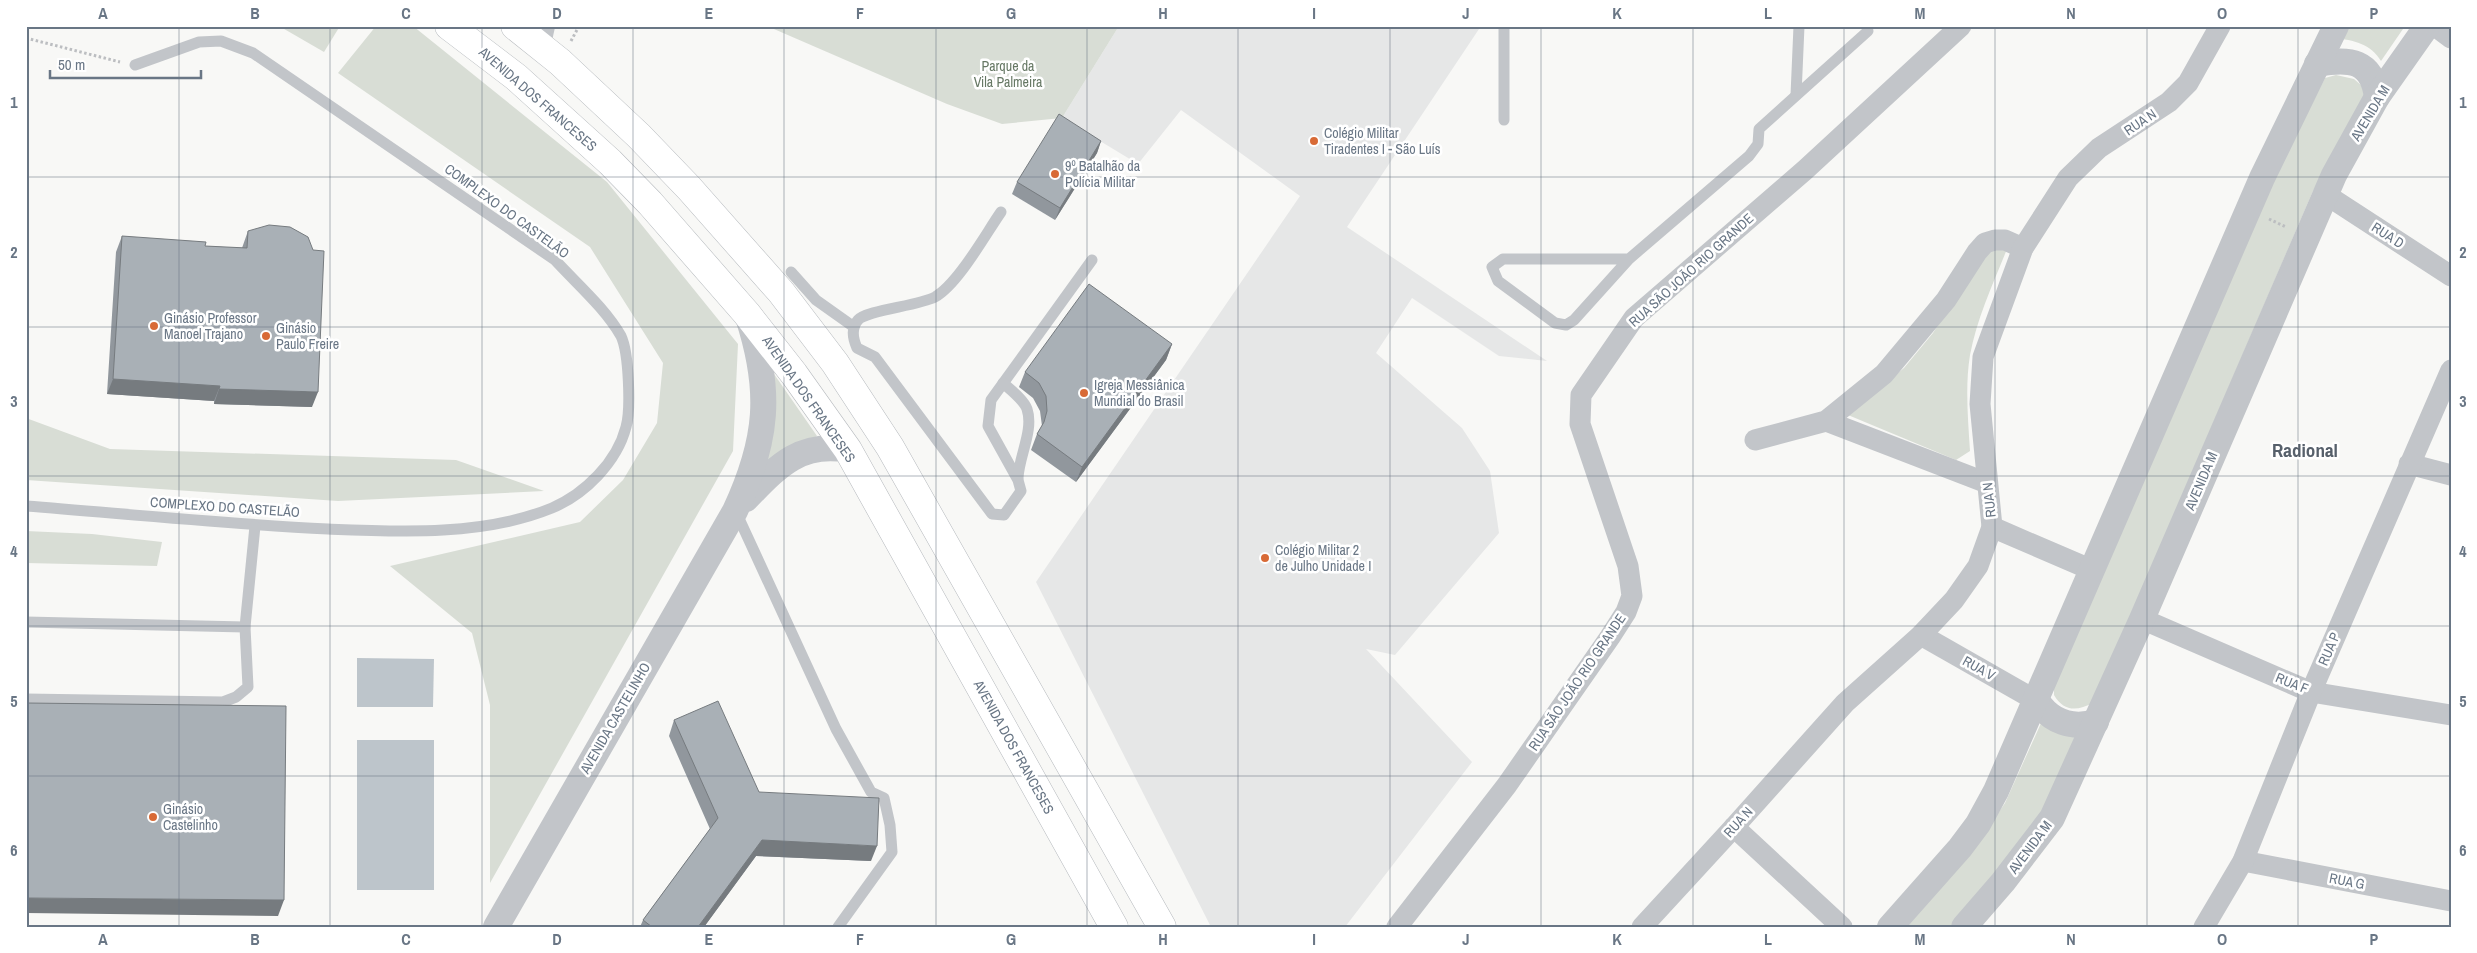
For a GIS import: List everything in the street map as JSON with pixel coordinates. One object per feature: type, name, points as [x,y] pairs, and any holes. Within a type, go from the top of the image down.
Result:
[{"type":"main road","name":"AVENIDA DOS FRANCESES","points":[[449,26],[516,78],[610,162],[650,203],[747,314],[794,374],[848,450],[1114,927]]},
{"type":"main road","points":[[515,26],[540,35],[690,188],[781,292],[846,356],[890,447],[1162,927]]},
{"type":"street","name":"RUA SÃO JOÃO RIO GRANDE","points":[[1398,927],[1507,785],[1610,638],[1626,612],[1632,596],[1628,566],[1580,424],[1581,395],[1634,318],[1805,170],[1961,26]]},
{"type":"street","name":"RUA N","points":[[1642,927],[1844,703],[1921,636],[1954,600],[1974,571],[1992,527],[1980,404],[1983,357],[1988,339],[2024,248],[2068,178],[2100,148],[2175,95],[2188,82],[2220,26]]},
{"type":"street","points":[[1890,927],[1960,848],[1978,824],[1996,791],[2037,701],[2248,209],[2336,26]]},
{"type":"street","name":"AVENIDA M","points":[[1964,927],[2003,882],[2052,818],[2142,619],[2325,194],[2377,97],[2427,26]]},
{"type":"street","points":[[2435,26],[2451,38]]},
{"type":"street","points":[[2317,64],[2334,61],[2350,62],[2362,67],[2371,74],[2375,82],[2377,97]]},
{"type":"street","name":"RUA D","points":[[2325,194],[2451,276]]},
{"type":"street","points":[[1755,440],[1826,421],[1884,374],[1946,300],[1977,252],[1985,243],[2005,240],[2024,248]]},
{"type":"street","name":"AVENIDA CASTELINHO","points":[[496,927],[735,510],[752,472],[764,415],[763,375],[759,351],[747,314]]},
{"type":"street","name":"RUA P","points":[[2204,927],[2243,861],[2311,692],[2451,370]]},
{"type":"street","points":[[1826,421],[1987,483]]},
{"type":"street","name":"AVENIDA CASTELINHO","points":[[735,510],[776,469],[794,457],[813,450],[848,450]]},
{"type":"street","points":[[2409,464],[2451,475]]},
{"type":"street","points":[[1992,527],[2092,570]]},
{"type":"street","name":"RUA F","points":[[2142,619],[2311,692],[2451,715]]},
{"type":"street","name":"RUA V","points":[[1921,636],[2037,701]]},
{"type":"street","points":[[2037,701],[2043,710],[2062,723],[2085,725],[2096,722]]},
{"type":"street","points":[[1734,827],[1842,927]]},
{"type":"street","name":"RUA G","points":[[2243,861],[2451,901]]},
{"type":"lane","points":[[1504,26],[1504,120]]},
{"type":"lane","points":[[1796,95],[1799,26]]},
{"type":"lane","points":[[1630,259],[1503,259],[1492,267],[1498,281],[1555,323],[1566,325],[1574,320],[1630,259],[1749,156],[1758,144],[1759,128],[1867,28]]},
{"type":"lane","name":"COMPLEXO DO CASTELÃO","points":[[26,506],[255,526],[436,531],[506,522],[552,508],[586,488],[622,443],[630,414],[629,384],[622,338],[595,302],[555,260],[253,53],[221,41],[199,42],[135,65]]},
{"type":"lane","points":[[1001,212],[948,288],[935,297],[915,305],[864,316],[854,327],[846,356],[875,357],[992,514],[1004,515],[1021,491],[1018,480],[988,426],[991,400],[1092,260]]},
{"type":"lane","points":[[791,272],[816,300],[854,327]]},
{"type":"lane","points":[[1003,383],[1027,408],[1029,424],[1018,464],[1018,480]]},
{"type":"lane","points":[[735,510],[836,729],[871,792],[884,798],[890,825],[892,852],[838,927]]},
{"type":"lane","points":[[26,699],[223,702],[236,697],[248,687],[245,627],[255,526]]},
{"type":"lane","points":[[26,622],[245,627]]},
{"type":"path","points":[[26,38],[135,65]]},
{"type":"path","points":[[2248,209],[2306,237]]},
{"type":"shaded area","name":"Colégio Militar 2 de Julho Unidade I","points":[[1119,26],[1481,26],[1347,227],[1547,361],[1499,356],[1412,298],[1376,353],[1462,428],[1490,471],[1499,533],[1395,655],[1366,649],[1472,762],[1345,927],[1211,927],[1036,582],[1300,196],[1181,110],[1138,164],[1062,118]]},
{"type":"shaded area","points":[[357,658],[434,659],[433,707],[357,707]]},
{"type":"shaded area","points":[[357,740],[434,740],[434,890],[357,890]]},
{"type":"green space","points":[[279,26],[340,26],[324,52]]},
{"type":"green space","points":[[376,26],[413,26],[607,182],[738,344],[733,451],[490,883],[490,705],[472,633],[390,566],[580,522],[623,480],[657,423],[663,363],[590,247],[338,73]]},
{"type":"green space","name":"Parque da Vila Palmeira","points":[[767,26],[1119,26],[1062,118],[1002,124],[947,104]]},
{"type":"green space","points":[[2341,26],[2405,26],[2381,61],[2377,55],[2361,44],[2334,38]]},
{"type":"green space","points":[[2336,75],[2354,79],[2369,92],[2313,191],[2093,703],[2082,708],[2071,708],[2062,705],[2054,695],[2054,687],[2277,171],[2325,78]]},
{"type":"green space","points":[[1987,249],[2007,249],[1981,314],[1970,355],[1967,391],[1970,451],[1956,460],[1848,415],[1904,368],[1933,333]]},
{"type":"green space","points":[[774,374],[817,436],[763,468]]},
{"type":"green space","points":[[26,418],[110,449],[456,460],[544,491],[338,501],[26,480]]},
{"type":"green space","points":[[26,531],[92,534],[162,542],[157,566],[26,563]]},
{"type":"green space","points":[[2042,721],[2081,733],[2045,813],[1952,927],[1902,927],[1982,837],[2005,803]]},
{"type":"building","name":"9º Batalhão da Polícia Militar","points":[[1059,114],[1101,141],[1060,208],[1017,182]]},
{"type":"building","points":[[269,225],[290,227],[308,237],[313,250],[324,251],[318,392],[219,389],[220,386],[113,379],[122,236],[206,242],[205,246],[247,248],[248,231]]},
{"type":"building","name":"Igreja Messiânica Mundial do Brasil","points":[[1089,284],[1172,344],[1082,467],[1037,434],[1044,422],[1047,411],[1046,396],[1039,383],[1025,372]]},
{"type":"building","points":[[718,701],[759,792],[879,798],[877,846],[762,840],[698,927],[652,927],[643,920],[718,818],[674,720]]},
{"type":"building","name":"Ginásio Castelinho","points":[[26,703],[286,706],[284,900],[26,898]]},
{"type":"place","name":"Colégio Militar Tiradentes I - São Luís","points":[[1314,141]]},
{"type":"place","name":"9º Batalhão da Polícia Militar","points":[[1055,174]]},
{"type":"place","name":"Ginásio Professor Manoel Trajano","points":[[154,326]]},
{"type":"place","name":"Ginásio Paulo Freire","points":[[266,336]]},
{"type":"place","name":"Igreja Messiânica Mundial do Brasil","points":[[1084,393]]},
{"type":"place","name":"Colégio Militar 2 de Julho Unidade I","points":[[1265,558]]},
{"type":"place","name":"Ginásio Castelinho","points":[[153,817]]},
{"type":"district","name":"Radional","points":[[2305,450]]}]
